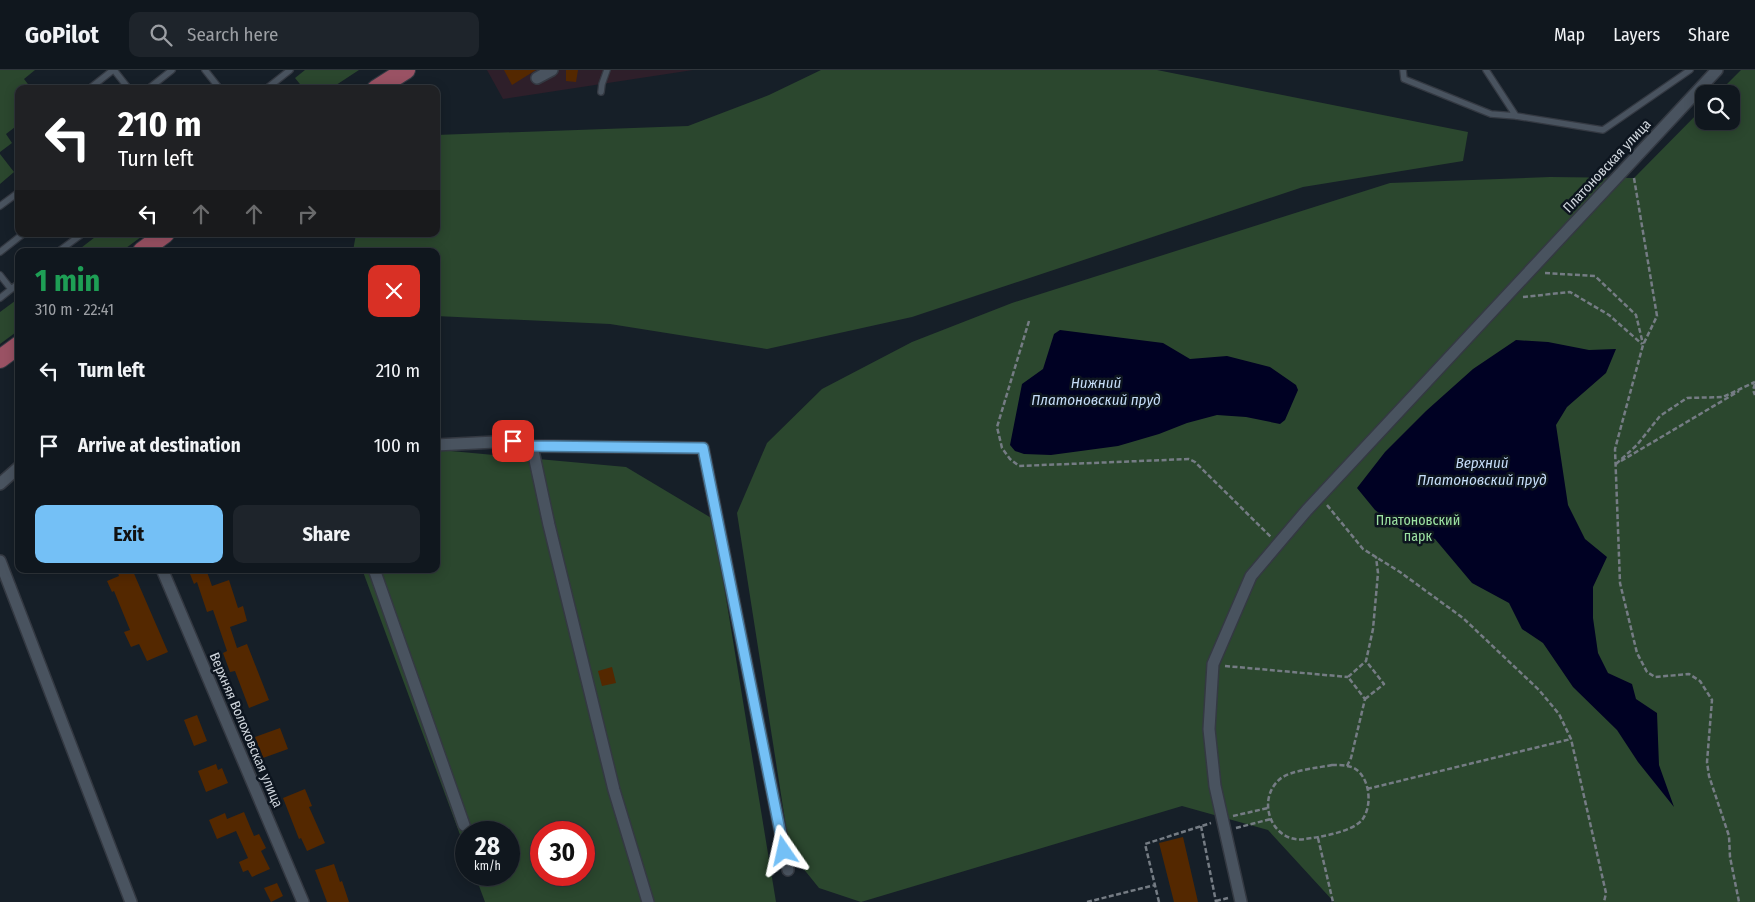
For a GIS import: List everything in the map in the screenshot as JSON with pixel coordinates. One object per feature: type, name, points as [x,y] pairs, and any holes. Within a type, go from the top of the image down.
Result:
[{"type":"main road","points":[[382,85],[406,70]]},
{"type":"main road","points":[[146,248],[161,237]]},
{"type":"main road","points":[[0,359],[15,348]]},
{"type":"street","points":[[537,78],[552,70]]},
{"type":"street","name":"Платоновская улица","points":[[1241,902],[1215,786],[1209,728],[1213,664],[1251,576],[1314,503],[1717,70]]},
{"type":"street","points":[[440,445],[513,441],[526,442],[532,446],[703,448],[788,870]]},
{"type":"street","points":[[532,446],[614,790],[648,902]]},
{"type":"street","points":[[0,484],[15,471]]},
{"type":"street","points":[[0,561],[130,902]]},
{"type":"street","name":"Верхняя Волоховская улица","points":[[164,573],[303,902]]},
{"type":"street","points":[[375,573],[463,821]]},
{"type":"lane","points":[[94,85],[113,70],[126,85]]},
{"type":"lane","points":[[153,85],[172,70]]},
{"type":"lane","points":[[205,70],[217,85]]},
{"type":"lane","points":[[271,85],[290,70]]},
{"type":"lane","points":[[601,92],[607,70]]},
{"type":"lane","points":[[1403,70],[1404,79],[1491,114],[1516,116],[1603,130],[1690,70]]},
{"type":"lane","points":[[1486,70],[1516,116]]},
{"type":"lane","points":[[0,206],[15,195]]},
{"type":"lane","points":[[0,252],[19,237]]},
{"type":"lane","points":[[64,248],[78,237]]},
{"type":"lane","points":[[0,275],[11,289]]},
{"type":"lane","points":[[0,298],[15,286]]},
{"type":"path","points":[[1634,178],[1656,316],[1643,346],[1615,449],[1620,583],[1637,653],[1647,672],[1655,677],[1689,674],[1700,681],[1712,700],[1707,762],[1709,776],[1729,836],[1730,858],[1740,902]]},
{"type":"path","points":[[1543,273],[1595,276],[1636,315],[1643,346]]},
{"type":"path","points":[[1520,297],[1570,292],[1610,315],[1643,346]]},
{"type":"path","points":[[1028,321],[997,427],[1002,448],[1010,459],[1020,466],[1189,459],[1195,462],[1278,544]]},
{"type":"path","points":[[1755,382],[1681,426],[1616,464],[1637,445],[1660,416],[1687,398],[1723,397],[1755,382]]},
{"type":"path","points":[[1755,384],[1753,390],[1755,395]]},
{"type":"path","points":[[1326,503],[1363,549],[1437,598],[1463,618],[1539,690],[1559,714],[1571,739],[1606,894],[1604,902]]},
{"type":"path","points":[[1223,666],[1348,677],[1366,661],[1372,629],[1378,573],[1376,557]]},
{"type":"path","points":[[1347,766],[1351,758],[1365,699],[1384,684],[1366,661]]},
{"type":"path","points":[[1348,677],[1365,699]]},
{"type":"path","points":[[1367,789],[1571,739]]},
{"type":"path","points":[[1332,765],[1347,766],[1359,772],[1367,789],[1369,806],[1362,820],[1344,830],[1318,837],[1288,838],[1277,830],[1271,820],[1268,808],[1270,795],[1284,776],[1332,765]]},
{"type":"path","points":[[1230,817],[1268,808]]},
{"type":"path","points":[[1233,829],[1271,820]]},
{"type":"path","points":[[1160,902],[1145,844],[1213,822]]},
{"type":"path","points":[[1201,826],[1216,901],[1228,898],[1229,902]]},
{"type":"path","points":[[1318,837],[1334,902]]},
{"type":"path","points":[[1087,902],[1155,885]]},
{"type":"shaded area","points":[[487,70],[693,70],[503,99]]},
{"type":"green space","points":[[0,70],[35,70],[24,79],[29,85],[15,85],[15,127],[6,134],[12,143],[0,152]]},
{"type":"green space","points":[[305,70],[359,70],[336,85],[301,85],[295,78]]},
{"type":"green space","points":[[821,70],[1157,70],[1468,132],[1463,161],[1303,187],[912,317],[767,349],[610,324],[440,316],[440,248],[354,248],[355,237],[440,237],[440,135],[688,126],[769,95]]},
{"type":"green space","name":"Платоновский парк","points":[[1741,70],[1755,70],[1755,902],[1334,902],[1268,830],[1182,806],[861,902],[819,888],[790,852],[737,513],[767,443],[822,389],[912,342],[1012,303],[1390,183],[1550,177],[1634,178],[1695,116],[1695,130],[1740,130],[1740,85],[1726,85]]},
{"type":"green space","points":[[0,154],[14,172],[0,184]]},
{"type":"green space","points":[[95,237],[141,237],[126,248],[81,248]]},
{"type":"green space","points":[[15,301],[15,333],[0,344],[0,312]]},
{"type":"green space","points":[[440,450],[626,467],[713,519],[776,902],[485,902],[479,886],[520,886],[520,821],[455,821],[363,573],[440,573]]},
{"type":"water","name":"Нижний Платоновский пруд","points":[[1060,330],[1163,343],[1190,359],[1227,356],[1270,367],[1296,385],[1298,390],[1285,420],[1280,424],[1246,417],[1217,415],[1118,446],[1051,455],[1024,454],[1015,451],[1010,445],[1022,384],[1043,369],[1054,334]]},
{"type":"water","name":"Верхний Платоновский пруд","points":[[1516,340],[1548,342],[1589,350],[1616,349],[1606,373],[1567,407],[1556,425],[1568,505],[1585,539],[1607,557],[1593,587],[1593,618],[1598,653],[1608,673],[1632,684],[1636,699],[1657,713],[1659,765],[1674,807],[1638,762],[1617,730],[1573,687],[1543,643],[1522,629],[1509,603],[1472,583],[1435,539],[1400,529],[1375,510],[1357,488],[1385,452],[1426,411],[1473,369]]},
{"type":"building","points":[[504,70],[536,70],[512,85]]},
{"type":"building","points":[[566,70],[578,70],[576,82],[566,81]]},
{"type":"building","points":[[118,573],[134,573],[168,652],[147,661],[139,644],[131,647],[124,632],[130,630],[114,591],[112,592],[107,581],[119,576]]},
{"type":"building","points":[[190,573],[207,573],[212,586],[229,580],[238,608],[243,606],[247,621],[230,627],[237,648],[247,644],[269,700],[249,708],[235,671],[230,672],[223,653],[227,651],[213,610],[207,612],[197,582],[194,584]]},
{"type":"building","points":[[612,667],[616,683],[602,686],[598,671]]},
{"type":"building","points":[[197,715],[207,741],[194,746],[184,720]]},
{"type":"building","points":[[280,728],[288,749],[263,758],[255,737]]},
{"type":"building","points":[[216,764],[218,770],[222,768],[228,783],[206,792],[198,771]]},
{"type":"building","points":[[305,789],[312,806],[309,807],[325,843],[307,851],[301,838],[299,839],[283,798]]},
{"type":"building","points":[[244,812],[254,836],[259,834],[266,848],[261,851],[270,869],[252,877],[248,870],[243,872],[239,862],[248,858],[236,831],[217,839],[209,820],[225,813],[227,819]]},
{"type":"building","points":[[1183,837],[1198,902],[1174,902],[1159,843]]},
{"type":"building","points":[[334,864],[349,902],[327,902],[315,870]]},
{"type":"building","points":[[277,883],[283,896],[271,902],[264,888]]},
{"type":"route","points":[[513,441],[526,442],[532,446],[703,448],[784,851]]}]
